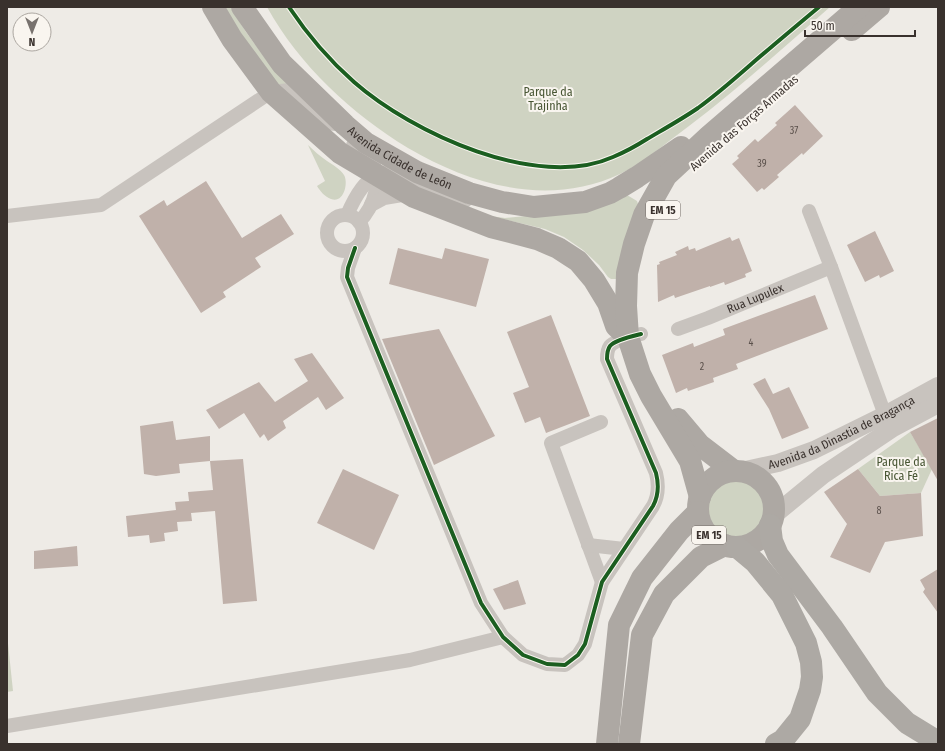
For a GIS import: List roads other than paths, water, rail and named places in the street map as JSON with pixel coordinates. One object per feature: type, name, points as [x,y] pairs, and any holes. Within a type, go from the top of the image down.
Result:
[{"type":"highway","points":[[772,520],[772,540],[778,555],[832,627],[877,693],[907,723],[938,742]]},
{"type":"highway","points":[[731,546],[755,562],[782,595],[806,643],[811,662],[812,677],[810,690],[800,719],[783,740],[776,744]]},
{"type":"main road","name":"Avenida Cidade de León","points":[[213,7],[232,39],[271,92],[340,153],[408,194],[492,227],[537,239],[558,248],[578,261],[594,280],[608,303],[616,326],[634,336]]},
{"type":"main road","name":"Avenida Cidade de León","points":[[242,7],[282,64],[345,125],[366,143],[417,172],[469,193],[502,202],[534,207],[585,202],[614,190],[637,177],[697,136],[708,136]]},
{"type":"main road","name":"Avenida das Forças Armadas","points":[[652,214],[666,176],[708,136],[859,7]]},
{"type":"main road","name":"Avenida das Forças Armadas","points":[[699,504],[690,461],[651,396],[640,374],[634,336],[626,306],[634,277],[628,273],[634,244],[644,216],[652,214],[686,172],[879,7]]},
{"type":"main road","points":[[614,190],[641,197],[652,214]]},
{"type":"main road","points":[[594,280],[612,284],[634,277]]},
{"type":"main road","name":"Avenida das Forças Armadas","points":[[634,336],[655,382],[682,424],[700,445],[737,471]]},
{"type":"main road","points":[[608,744],[619,626],[642,578],[699,504],[705,486],[713,478],[723,473],[737,471]]},
{"type":"main road","name":"EM 15","points":[[699,504],[700,523],[714,540],[731,546],[747,545],[764,534],[772,520],[774,503],[770,492],[763,482],[753,475],[737,471]]},
{"type":"main road","points":[[629,744],[642,635],[664,594],[701,557],[731,546]]},
{"type":"street","points":[[7,216],[101,205],[271,92],[290,90],[327,123],[345,125],[349,142],[370,158],[377,176],[377,182],[371,206],[359,222]]},
{"type":"street","points":[[350,159],[358,180],[357,194]]},
{"type":"street","points":[[347,216],[357,194],[371,179],[387,172],[401,174],[447,196],[502,212],[534,207]]},
{"type":"street","points":[[371,206],[384,198],[408,194]]},
{"type":"street","points":[[809,211],[831,267],[884,415]]},
{"type":"street","points":[[347,216],[356,219],[359,222],[363,233],[359,244],[355,248],[350,251],[338,250],[329,241],[327,236],[329,226],[336,218],[347,216]]},
{"type":"street","points":[[348,273],[355,248]]},
{"type":"street","points":[[338,250],[340,263],[348,273],[480,603],[503,637],[523,655],[547,664],[565,664],[578,655],[585,644],[602,582],[657,499],[659,485],[656,473],[607,360],[608,349],[611,345],[634,336]]},
{"type":"street","name":"Rua Lupulex","points":[[678,329],[831,267]]},
{"type":"street","name":"Avenida da Dinastia de Bragança","points":[[737,471],[778,463],[814,450],[938,386]]},
{"type":"street","name":"Avenida da Dinastia de Bragança","points":[[772,520],[803,491],[823,475],[894,428],[938,404]]},
{"type":"street","points":[[601,422],[551,443],[602,582]]},
{"type":"street","points":[[803,491],[813,472],[822,463],[846,448],[849,443],[848,433]]},
{"type":"street","points":[[588,545],[624,549]]},
{"type":"street","points":[[7,726],[410,660],[503,637]]},
{"type":"park label","name":"Parque da Trajinha","points":[[548,99]]},
{"type":"park label","name":"Parque da Rica Fé","points":[[901,469]]}]
